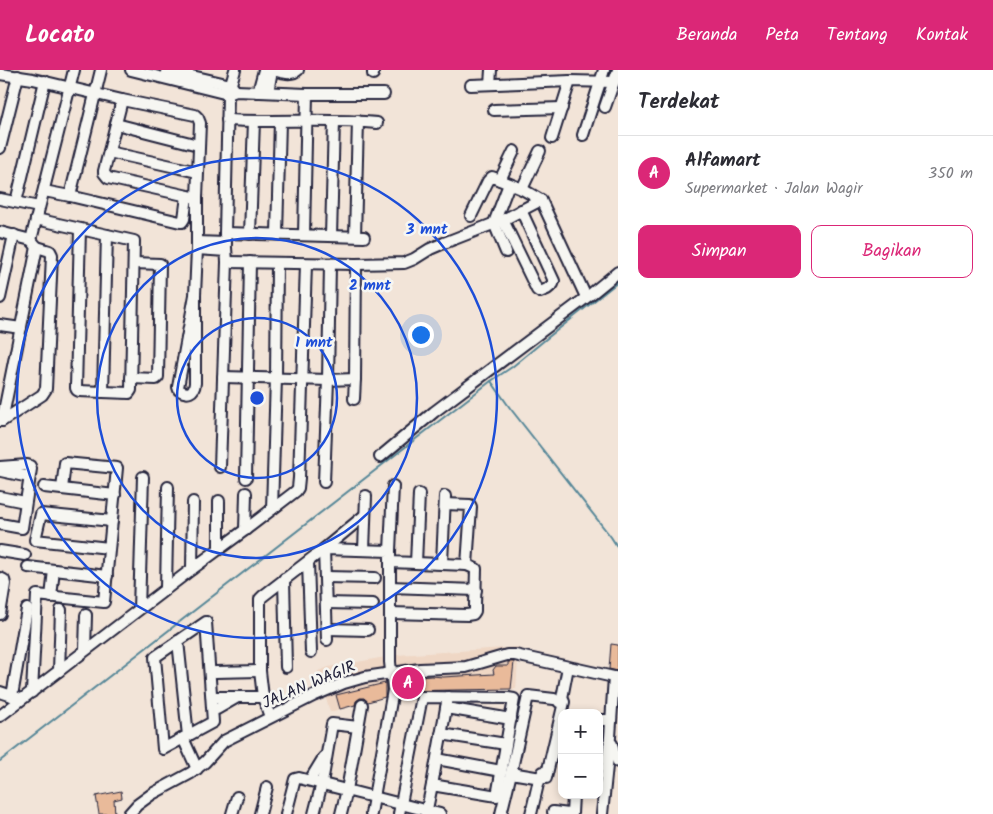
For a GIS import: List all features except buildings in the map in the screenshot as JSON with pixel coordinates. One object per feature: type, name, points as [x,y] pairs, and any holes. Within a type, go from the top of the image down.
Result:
[{"type":"street","points":[[1,421],[21,328],[36,220],[74,70]]},
{"type":"street","points":[[70,196],[101,70]]},
{"type":"street","points":[[131,70],[232,90],[308,94],[384,94]]},
{"type":"street","points":[[166,70],[232,90]]},
{"type":"street","points":[[220,466],[226,262],[227,120],[235,70]]},
{"type":"street","points":[[263,92],[264,70]]},
{"type":"street","points":[[263,92],[273,70],[287,73],[298,70]]},
{"type":"street","points":[[490,84],[491,70]]},
{"type":"street","points":[[583,135],[604,70]]},
{"type":"street","points":[[605,107],[618,70]]},
{"type":"street","points":[[0,74],[18,76],[34,74],[45,81],[70,88],[195,115],[200,120],[198,172],[192,197],[182,222],[44,191]]},
{"type":"street","points":[[0,148],[18,76]]},
{"type":"street","points":[[16,202],[45,81]]},
{"type":"street","points":[[552,138],[570,81]]},
{"type":"street","points":[[471,85],[570,81],[614,82]]},
{"type":"street","points":[[304,235],[308,94]]},
{"type":"street","points":[[122,100],[104,173],[108,178],[192,197]]},
{"type":"street","points":[[494,110],[562,108]]},
{"type":"street","points":[[227,120],[358,121],[377,123]]},
{"type":"street","points":[[250,234],[254,121]]},
{"type":"street","points":[[277,234],[280,121]]},
{"type":"street","points":[[331,236],[334,121]]},
{"type":"street","points":[[197,246],[226,243],[250,234],[360,236],[358,121]]},
{"type":"street","points":[[116,124],[198,145]]},
{"type":"street","points":[[506,252],[499,222],[505,182],[514,151]]},
{"type":"street","points":[[522,189],[540,151]]},
{"type":"street","points":[[108,152],[198,172]]},
{"type":"street","points":[[471,216],[490,178],[494,177],[522,189],[541,200],[586,297]]},
{"type":"street","points":[[192,197],[197,246],[195,388],[190,392],[185,392],[179,390],[178,387],[195,295]]},
{"type":"street","points":[[0,200],[39,207]]},
{"type":"street","points":[[226,262],[306,264],[404,263],[444,242],[499,222],[541,200]]},
{"type":"street","points":[[499,222],[537,290],[540,292],[547,289],[554,282],[521,210]]},
{"type":"street","points":[[36,220],[80,229],[134,241],[131,390],[129,393],[79,391],[76,388],[80,229]]},
{"type":"street","points":[[0,232],[34,243],[52,255],[46,389],[42,395],[1,421]]},
{"type":"street","points":[[0,298],[14,235]]},
{"type":"street","points":[[103,392],[107,235]]},
{"type":"street","points":[[246,478],[250,262]]},
{"type":"street","points":[[131,378],[156,379],[158,377],[160,264],[134,263]]},
{"type":"street","points":[[272,509],[277,263]]},
{"type":"street","points":[[0,716],[17,698],[32,692],[192,568],[294,493],[298,488],[306,264]]},
{"type":"street","points":[[324,482],[330,264]]},
{"type":"street","points":[[354,399],[356,264]]},
{"type":"street","points":[[380,457],[434,412],[617,275]]},
{"type":"street","points":[[0,325],[21,328]]},
{"type":"street","points":[[223,377],[355,379]]},
{"type":"street","points":[[32,692],[37,595],[104,602],[117,468],[65,463],[62,489]]},
{"type":"street","points":[[0,469],[28,465],[30,469],[25,502],[27,529],[0,524]]},
{"type":"street","points":[[139,610],[142,478]]},
{"type":"street","points":[[370,814],[393,690],[390,662],[390,551],[393,486]]},
{"type":"street","points":[[44,487],[115,495]]},
{"type":"street","points":[[166,588],[168,487]]},
{"type":"street","points":[[245,530],[246,493]]},
{"type":"street","points":[[416,563],[419,494]]},
{"type":"street","points":[[364,550],[366,496]]},
{"type":"street","points":[[0,498],[25,502]]},
{"type":"street","points":[[442,564],[445,500],[471,506],[467,565]]},
{"type":"street","points":[[192,568],[193,502]]},
{"type":"street","points":[[219,502],[219,549]]},
{"type":"street","points":[[109,548],[35,540],[41,514],[112,521]]},
{"type":"street","points":[[270,717],[263,697],[260,671],[260,599],[365,515]]},
{"type":"street","points":[[324,549],[390,551]]},
{"type":"street","points":[[324,549],[327,640]]},
{"type":"street","points":[[0,551],[25,555]]},
{"type":"street","points":[[308,562],[311,652]]},
{"type":"street","points":[[390,562],[467,565],[476,569],[475,611],[471,615],[390,613]]},
{"type":"street","points":[[28,567],[107,576]]},
{"type":"street","points":[[51,597],[54,570]]},
{"type":"street","points":[[325,576],[375,578]]},
{"type":"street","points":[[0,578],[4,580],[5,584],[0,614]]},
{"type":"street","points":[[284,579],[286,667]]},
{"type":"street","points":[[390,587],[476,590]]},
{"type":"street","points":[[326,603],[373,604]]},
{"type":"street","points":[[17,698],[27,608]]},
{"type":"street","points":[[58,671],[61,610]]},
{"type":"street","points":[[86,615],[86,650]]},
{"type":"street","points":[[206,622],[213,722],[186,737],[163,749],[155,657],[206,622]]},
{"type":"street","points":[[327,629],[368,630]]},
{"type":"street","points":[[178,641],[186,737],[197,769]]},
{"type":"street","name":"JALAN WAGIR","points":[[129,814],[137,805],[152,794],[197,769],[224,741],[313,696],[344,683],[365,677],[420,669],[466,667],[507,655],[515,655],[616,678]]},
{"type":"street","points":[[531,814],[541,778],[558,699],[568,667]]},
{"type":"street","points":[[215,672],[260,671]]},
{"type":"street","points":[[602,814],[616,678]]},
{"type":"street","points":[[0,692],[17,698]]},
{"type":"street","points":[[432,785],[497,796],[528,696],[558,699]]},
{"type":"street","points":[[216,697],[263,697]]},
{"type":"street","points":[[217,709],[237,697]]},
{"type":"street","points":[[400,809],[422,697],[511,719]]},
{"type":"street","points":[[447,702],[514,699],[506,744],[506,772],[501,814]]},
{"type":"street","points":[[426,812],[447,702]]},
{"type":"street","points":[[341,814],[362,705]]},
{"type":"street","points":[[603,719],[612,718]]},
{"type":"street","points":[[612,718],[612,745],[618,762]]},
{"type":"street","points":[[314,814],[322,783],[332,724],[358,727]]},
{"type":"street","points":[[441,734],[506,744]]},
{"type":"street","points":[[310,780],[327,752]]},
{"type":"street","points":[[437,759],[541,778]]},
{"type":"street","points":[[286,814],[295,779],[299,778],[374,798],[400,809],[440,814]]},
{"type":"street","points":[[260,814],[267,787]]},
{"type":"street","points":[[232,814],[237,797]]},
{"type":"street","points":[[553,812],[570,814],[572,799]]},
{"type":"shaded area","points":[[519,647],[516,689],[399,691],[386,689],[385,697],[330,712],[318,671],[329,667],[397,655]]},
{"type":"waterway","points":[[0,761],[491,381],[512,367],[618,282]]},
{"type":"waterway","points":[[491,381],[618,548]]},
{"type":"place","name":"Alfamart","points":[[408,683]]}]
